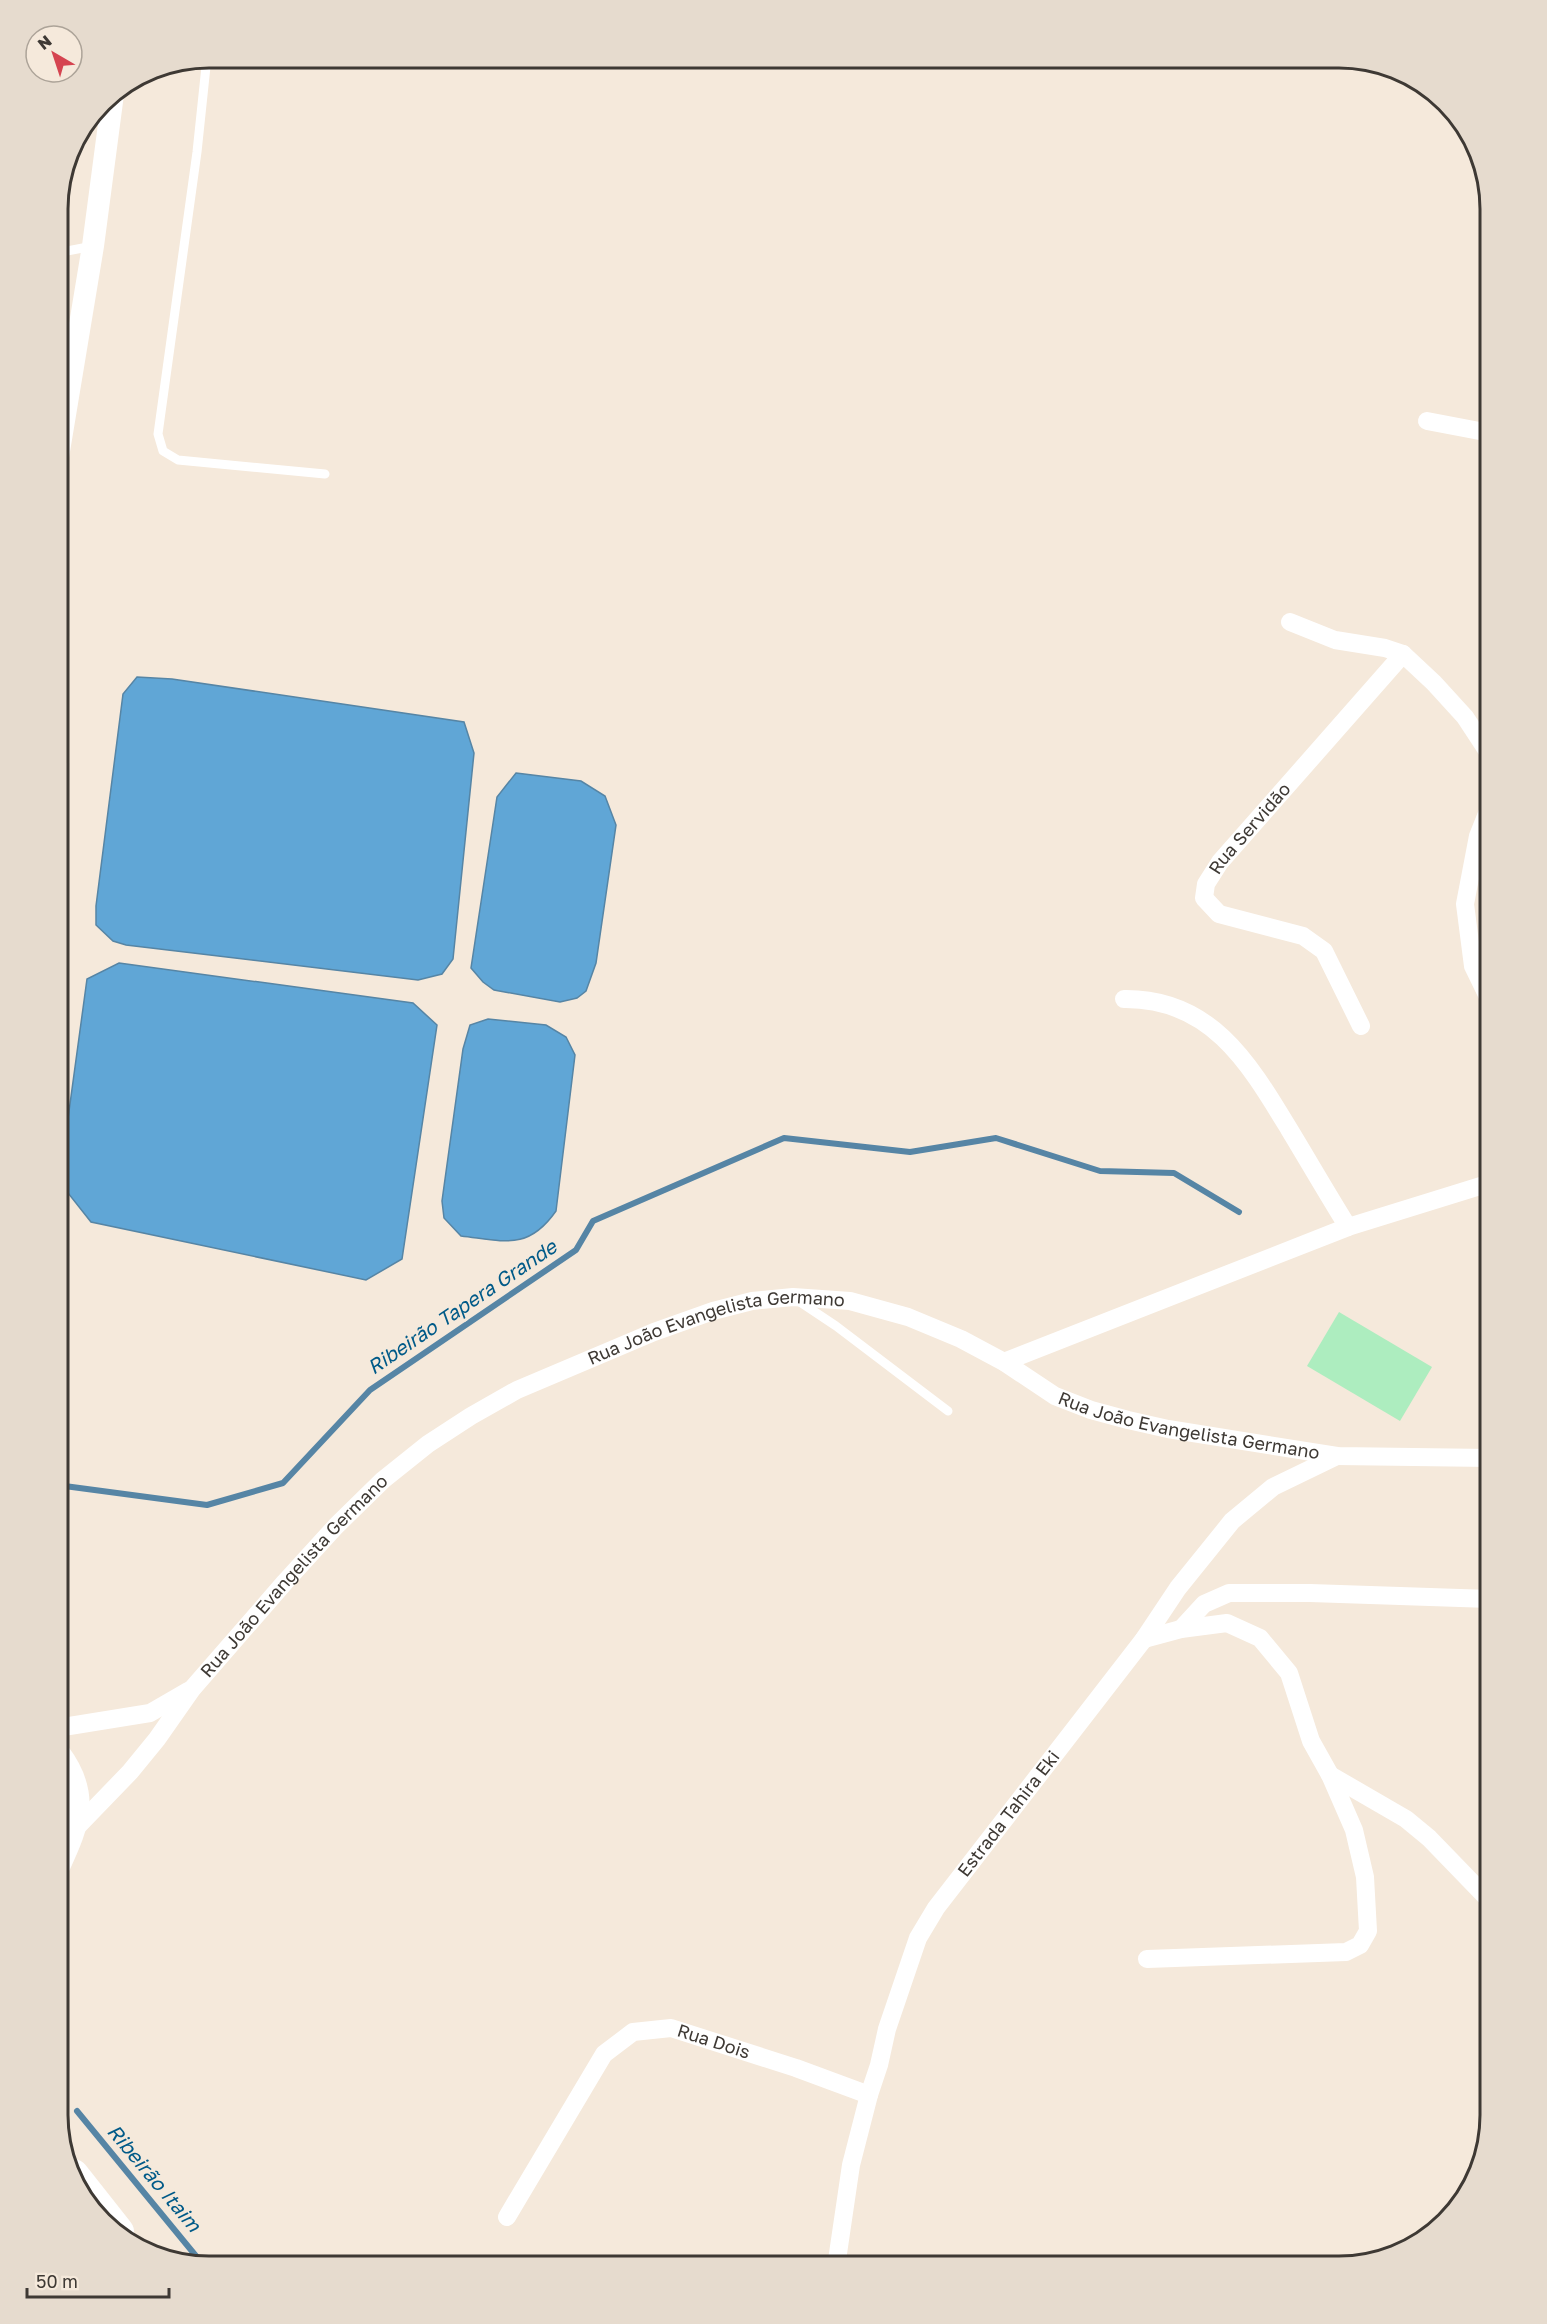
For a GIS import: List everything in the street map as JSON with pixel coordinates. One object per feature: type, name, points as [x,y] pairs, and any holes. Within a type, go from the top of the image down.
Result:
[{"type":"main road","points":[[68,1773],[76,1799],[72,1832],[68,1841]]},
{"type":"street","points":[[68,363],[93,246],[111,107]]},
{"type":"street","points":[[1427,421],[1480,431]]},
{"type":"street","points":[[1290,622],[1335,640],[1385,648],[1403,654],[1465,717],[1480,740]]},
{"type":"street","name":"Rua Servidão","points":[[1361,1026],[1324,951],[1303,936],[1219,914],[1204,898],[1206,884],[1220,862],[1403,654]]},
{"type":"street","points":[[1480,831],[1465,904],[1473,966],[1480,980]]},
{"type":"street","points":[[1124,999],[1147,999],[1181,1009],[1216,1030],[1241,1056],[1265,1090],[1348,1227]]},
{"type":"street","points":[[1004,1362],[1348,1227],[1480,1186]]},
{"type":"street","name":"Rua João Evangelista Germano","points":[[72,1832],[130,1772],[157,1739],[192,1689],[329,1534],[383,1480],[428,1444],[517,1390],[654,1332],[713,1311],[752,1301],[793,1297],[850,1301],[908,1317],[961,1339],[1004,1362],[1055,1396],[1091,1410],[1167,1429],[1337,1455],[1480,1458]]},
{"type":"street","name":"Estrada Tahira Eki","points":[[838,2256],[851,2165],[892,2010],[918,1938],[936,1908],[1144,1639],[1178,1588],[1232,1521],[1273,1487],[1337,1455]]},
{"type":"street","points":[[1181,1629],[1204,1604],[1229,1593],[1310,1593],[1480,1599]]},
{"type":"street","points":[[1144,1639],[1181,1629],[1227,1623],[1260,1638],[1289,1672],[1311,1741],[1330,1775],[1354,1830],[1365,1877],[1368,1931],[1360,1945],[1346,1952],[1147,1959]]},
{"type":"street","name":"Rua João Evangelista Germano","points":[[68,1726],[150,1713],[192,1689]]},
{"type":"street","points":[[1330,1775],[1406,1819],[1429,1838],[1480,1891]]},
{"type":"street","name":"Rua Dois","points":[[507,2217],[604,2055],[633,2032],[670,2028],[796,2068],[869,2095]]},
{"type":"lane","points":[[206,68],[158,434],[163,451],[178,460],[325,474]]},
{"type":"lane","points":[[68,251],[93,246]]},
{"type":"lane","points":[[793,1297],[836,1326],[948,1411]]},
{"type":"green space","points":[[1339,1312],[1432,1367],[1400,1421],[1307,1366]]},
{"type":"water","points":[[137,677],[172,679],[464,722],[474,753],[453,959],[442,974],[418,980],[126,945],[113,941],[96,925],[96,906],[123,694]]},
{"type":"water","points":[[516,773],[581,781],[605,796],[616,825],[596,963],[586,991],[577,998],[560,1002],[494,990],[483,982],[471,968],[497,797]]},
{"type":"water","points":[[119,963],[413,1003],[437,1025],[402,1259],[366,1280],[91,1222],[68,1193],[68,1119],[87,979]]},
{"type":"water","points":[[488,1019],[546,1025],[566,1037],[575,1055],[556,1211],[546,1224],[535,1232],[525,1238],[514,1240],[503,1241],[461,1236],[444,1218],[442,1201],[463,1049],[470,1025]]},
{"type":"waterway","name":"Ribeirão Tapera Grande","points":[[68,1486],[207,1505],[283,1483],[370,1390],[576,1250],[593,1221],[784,1138],[910,1152],[996,1138],[1100,1171],[1174,1173],[1239,1212]]},
{"type":"waterway","name":"Ribeirão Itaim","points":[[77,2111],[196,2256]]}]
